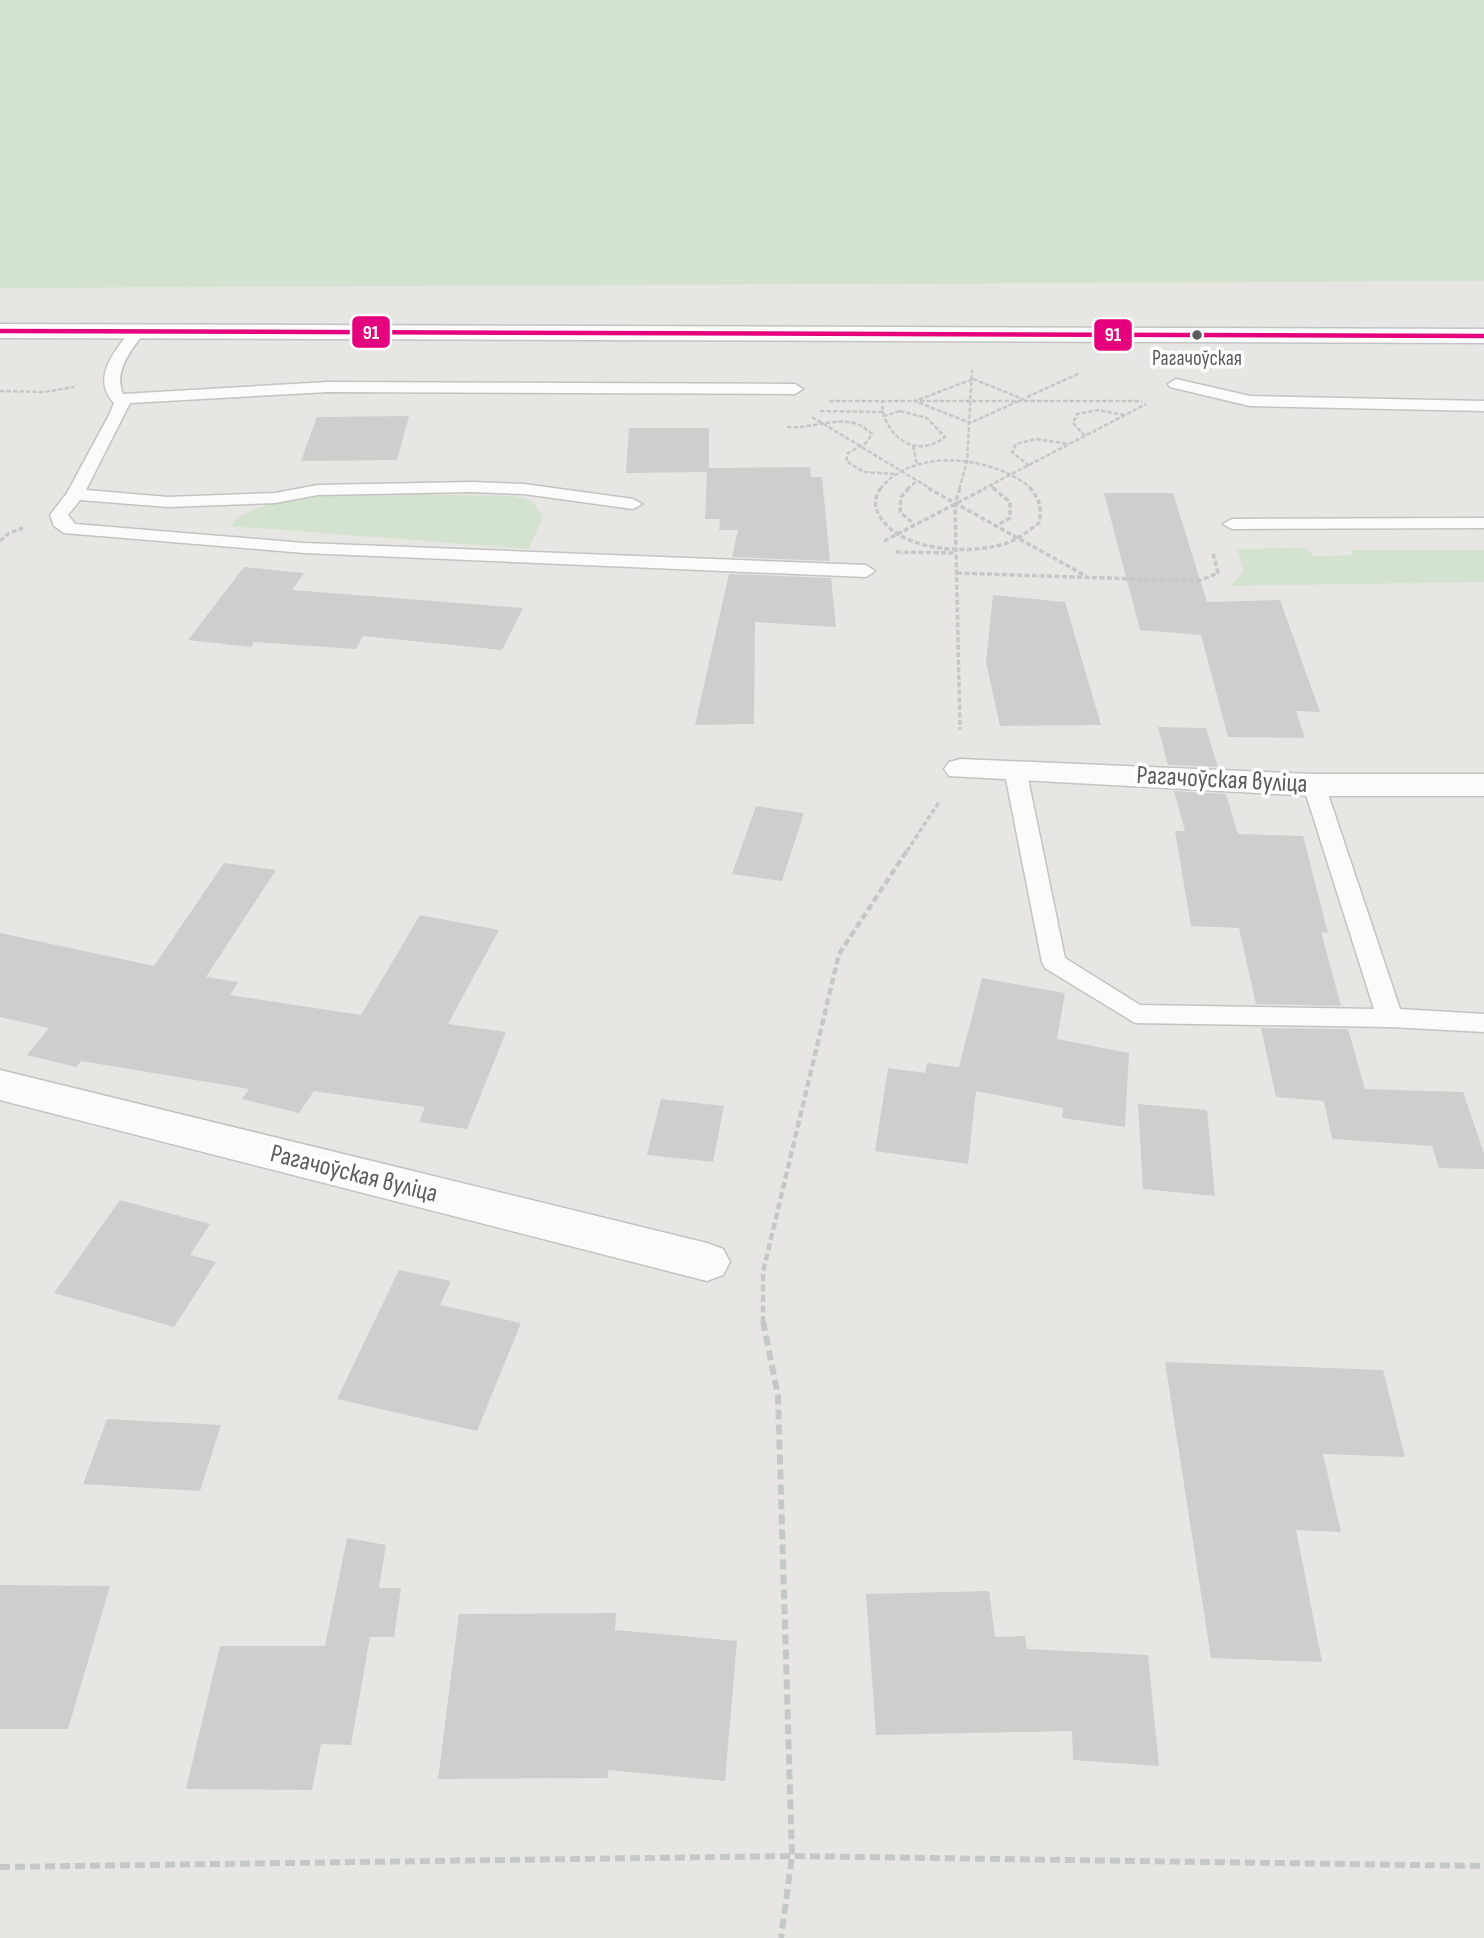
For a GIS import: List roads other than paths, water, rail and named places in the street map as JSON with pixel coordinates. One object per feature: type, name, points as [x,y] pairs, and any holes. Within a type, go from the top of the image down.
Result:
[{"type":"main road","points":[[0,331],[1484,336]]},
{"type":"main road","name":"Рагачоўская вуліца","points":[[961,769],[1015,769],[1314,785],[1484,785]]},
{"type":"main road","name":"Рагачоўская вуліца","points":[[0,1085],[707,1262]]},
{"type":"lane","points":[[137,331],[114,366],[109,382],[122,403],[117,415],[75,494],[59,515],[60,522],[70,529],[304,548],[866,571]]},
{"type":"lane","points":[[1176,384],[1250,401],[1484,406]]},
{"type":"lane","points":[[118,399],[328,387],[795,390]]},
{"type":"lane","points":[[75,494],[167,502],[275,498],[318,490],[472,487],[524,489],[634,504]]},
{"type":"lane","points":[[1232,524],[1484,523]]},
{"type":"lane","points":[[1015,769],[1054,962],[1135,1014],[1390,1018],[1484,1023]]},
{"type":"lane","points":[[1314,785],[1390,1018]]},
{"type":"place","name":"Рагачоўская","points":[[1197,335]]}]
